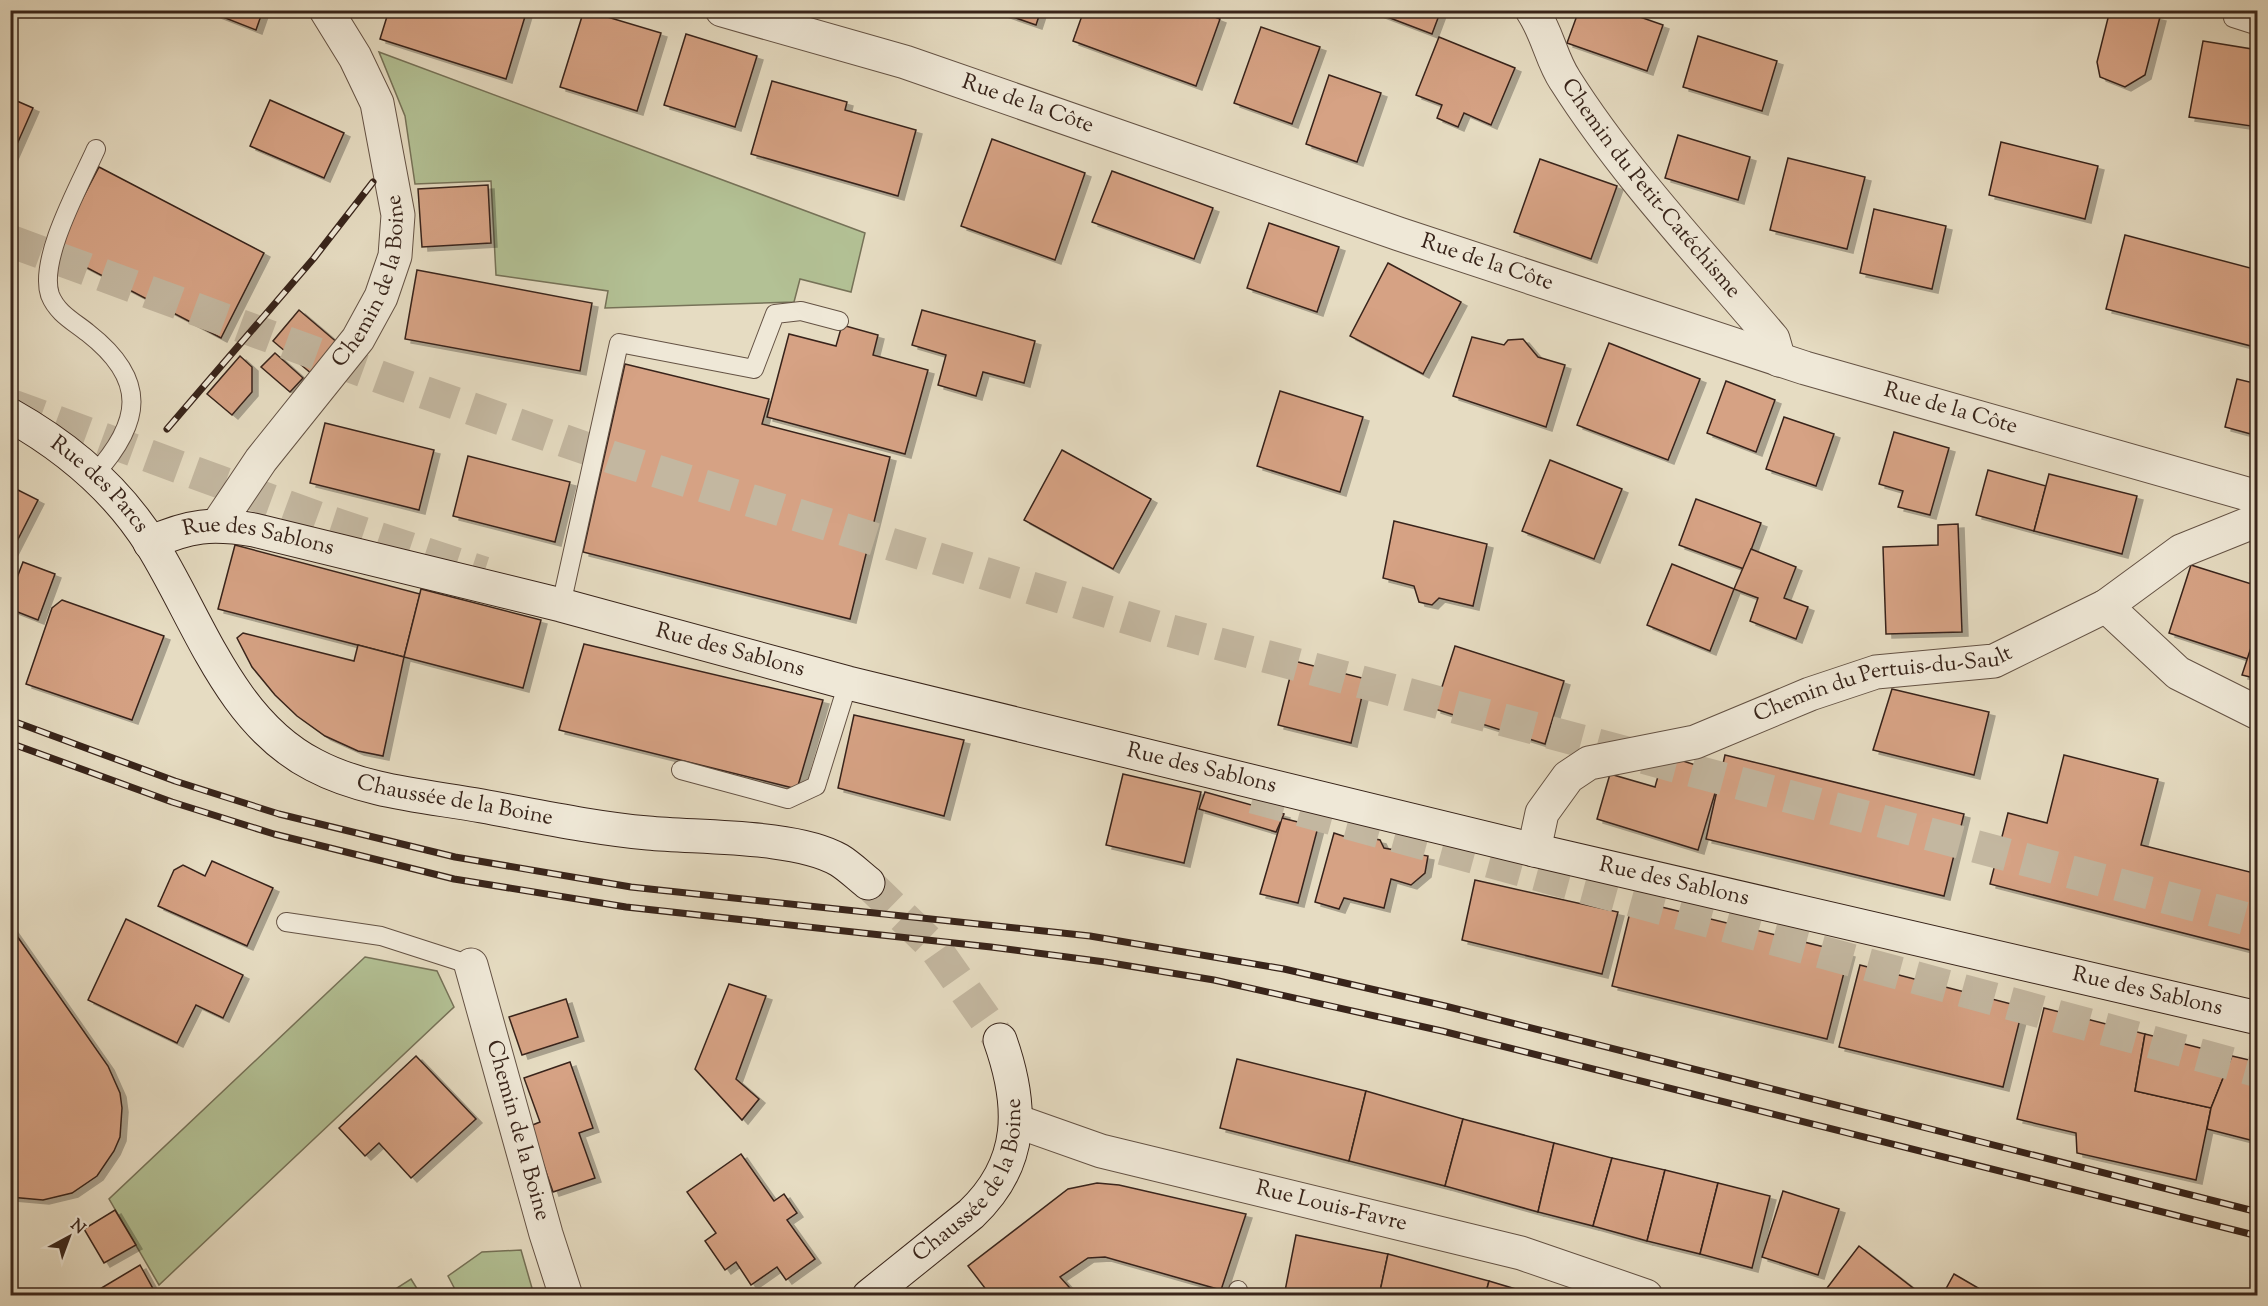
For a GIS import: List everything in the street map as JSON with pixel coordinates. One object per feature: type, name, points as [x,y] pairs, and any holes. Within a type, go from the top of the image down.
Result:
[{"type":"street","name":"Chemin de la Boine","points":[[218,524],[261,460],[358,339],[381,297],[395,256],[398,215],[377,103],[355,57],[326,10]]},
{"type":"street","name":"Rue de la Côte","points":[[722,10],[780,18],[1399,234],[1779,360],[2258,497]]},
{"type":"street","name":"Chemin du Petit-Catéchisme","points":[[1532,10],[1544,29],[1563,78],[1607,140],[1773,339],[1779,360]]},
{"type":"street","name":"Rue des Parcs","points":[[10,415],[56,442],[94,475],[110,490],[150,543]]},
{"type":"street","name":"Chemin du Pertuis-du-Sault","points":[[1534,850],[1542,813],[1568,777],[1589,763],[1695,742],[1810,694],[1876,672],[1994,661],[2106,606],[2181,551],[2258,520]]},
{"type":"street","name":"Rue des Sablons","points":[[150,543],[177,531],[218,524],[254,530],[561,605],[848,683],[1534,850],[2258,1018]]},
{"type":"street","name":"Chaussée de la Boine","points":[[150,543],[228,683],[287,750],[315,766],[348,780],[397,791],[625,831],[799,846],[838,860],[868,883]]},
{"type":"street","points":[[2106,606],[2178,673],[2258,713]]},
{"type":"street","name":"Chemin de la Boine","points":[[471,966],[546,1234],[566,1296]]},
{"type":"street","name":"Chaussée de la Boine","points":[[869,1296],[985,1201],[1002,1178],[1016,1121],[1012,1074],[1000,1040]]},
{"type":"street","name":"Rue Louis-Favre","points":[[1016,1121],[1101,1151],[1521,1253],[1646,1296]]},
{"type":"lane","points":[[2235,10],[2233,18],[2258,26]]},
{"type":"lane","points":[[94,475],[120,444],[131,414],[131,393],[124,370],[110,353],[61,314],[50,294],[47,270],[61,225],[96,149]]},
{"type":"lane","points":[[561,605],[619,343],[754,369],[775,314],[801,311],[839,321]]},
{"type":"lane","points":[[681,770],[788,799],[816,786],[848,683]]},
{"type":"lane","points":[[286,922],[381,936],[471,966]]},
{"type":"green space","points":[[379,52],[865,233],[851,292],[800,279],[794,302],[605,308],[608,291],[496,275],[491,181],[415,184],[405,116]]},
{"type":"green space","points":[[365,957],[437,971],[454,1007],[159,1285],[109,1199]]},
{"type":"green space","points":[[521,1250],[534,1295],[458,1295],[448,1276],[482,1252]]},
{"type":"green space","points":[[411,1279],[421,1295],[386,1295]]},
{"type":"building","points":[[205,10],[263,10],[256,30]]},
{"type":"building","points":[[389,10],[527,10],[506,79],[380,39]]},
{"type":"building","points":[[584,10],[661,33],[637,111],[560,87]]},
{"type":"building","points":[[993,10],[1041,10],[1036,25]]},
{"type":"building","points":[[1084,10],[1197,10],[1220,19],[1196,86],[1073,41]]},
{"type":"building","points":[[1369,10],[1441,10],[1432,34]]},
{"type":"building","points":[[1579,10],[1620,10],[1663,25],[1647,71],[1567,43]]},
{"type":"building","points":[[2110,10],[2129,10],[2160,17],[2145,75],[2125,87],[2100,77],[2097,62]]},
{"type":"building","points":[[1261,27],[1320,47],[1292,124],[1234,103]]},
{"type":"building","points":[[686,34],[757,56],[735,127],[664,105]]},
{"type":"building","points":[[1698,36],[1777,61],[1762,111],[1683,87]]},
{"type":"building","points":[[1439,37],[1515,68],[1491,125],[1464,113],[1458,127],[1437,118],[1442,105],[1416,95]]},
{"type":"building","points":[[2203,41],[2258,50],[2258,127],[2189,117]]},
{"type":"building","points":[[1329,75],[1381,93],[1357,162],[1306,144]]},
{"type":"building","points":[[772,81],[847,102],[845,110],[916,130],[898,196],[751,154]]},
{"type":"building","points":[[10,98],[33,108],[10,160]]},
{"type":"building","points":[[270,100],[344,133],[324,178],[250,146]]},
{"type":"building","points":[[1678,135],[1750,157],[1738,200],[1665,178]]},
{"type":"building","points":[[992,139],[1085,173],[1055,260],[961,226]]},
{"type":"building","points":[[2001,142],[2098,166],[2085,219],[1989,195]]},
{"type":"building","points":[[1788,158],[1865,177],[1847,249],[1770,230]]},
{"type":"building","points":[[1540,159],[1617,186],[1591,259],[1514,232]]},
{"type":"building","points":[[99,167],[264,253],[221,338],[55,251]]},
{"type":"building","points":[[1112,171],[1213,208],[1194,259],[1092,222]]},
{"type":"building","points":[[488,185],[491,243],[422,247],[418,189]]},
{"type":"building","points":[[1874,209],[1946,226],[1932,289],[1860,273]]},
{"type":"building","points":[[1269,223],[1339,247],[1317,312],[1247,288]]},
{"type":"building","points":[[2125,235],[2258,270],[2258,322],[2251,346],[2106,309]]},
{"type":"building","points":[[1388,263],[1461,302],[1423,374],[1350,336]]},
{"type":"building","points":[[417,270],[592,303],[580,371],[405,339]]},
{"type":"building","points":[[299,310],[339,344],[313,375],[273,341]]},
{"type":"building","points":[[922,310],[1035,341],[1024,383],[983,372],[976,396],[938,385],[946,355],[912,345]]},
{"type":"building","points":[[842,325],[878,335],[873,355],[928,370],[905,454],[767,417],[789,334],[836,346]]},
{"type":"building","points":[[1472,337],[1504,345],[1508,340],[1523,339],[1538,357],[1565,365],[1546,427],[1453,396]]},
{"type":"building","points":[[1609,343],[1700,379],[1668,460],[1577,425]]},
{"type":"building","points":[[275,353],[303,378],[290,392],[261,367]]},
{"type":"building","points":[[240,356],[252,367],[252,392],[232,415],[207,394]]},
{"type":"building","points":[[625,364],[769,399],[762,424],[890,457],[850,619],[583,552]]},
{"type":"building","points":[[2237,379],[2258,384],[2258,436],[2225,427]]},
{"type":"building","points":[[1726,381],[1775,400],[1756,452],[1707,433]]},
{"type":"building","points":[[1280,391],[1363,417],[1340,492],[1257,466]]},
{"type":"building","points":[[1784,417],[1834,434],[1816,486],[1766,469]]},
{"type":"building","points":[[325,423],[434,450],[419,510],[310,483]]},
{"type":"building","points":[[1894,432],[1949,448],[1930,515],[1898,507],[1903,491],[1879,484]]},
{"type":"building","points":[[1062,450],[1151,499],[1113,569],[1024,520]]},
{"type":"building","points":[[468,456],[570,482],[555,542],[453,516]]},
{"type":"building","points":[[1550,460],[1622,489],[1594,559],[1522,531]]},
{"type":"building","points":[[1988,470],[2046,486],[2034,531],[1976,515]]},
{"type":"building","points":[[2049,474],[2137,496],[2122,554],[2034,531]]},
{"type":"building","points":[[10,486],[38,500],[10,555]]},
{"type":"building","points":[[1696,499],[1761,523],[1744,569],[1679,545]]},
{"type":"building","points":[[1394,521],[1487,544],[1473,606],[1439,598],[1432,605],[1419,602],[1414,586],[1383,578]]},
{"type":"building","points":[[1958,524],[1962,632],[1886,634],[1883,547],[1938,545],[1938,525]]},
{"type":"building","points":[[235,545],[420,594],[404,657],[218,609]]},
{"type":"building","points":[[1751,549],[1796,567],[1784,598],[1808,607],[1796,639],[1750,621],[1758,598],[1734,589]]},
{"type":"building","points":[[23,562],[55,574],[38,620],[10,609],[10,596]]},
{"type":"building","points":[[1672,564],[1734,589],[1710,651],[1647,625]]},
{"type":"building","points":[[2191,565],[2258,586],[2258,626],[2248,659],[2169,633]]},
{"type":"building","points":[[421,589],[541,620],[523,688],[404,657]]},
{"type":"building","points":[[62,600],[164,636],[132,720],[26,684],[52,608]]},
{"type":"building","points":[[2258,626],[2258,679],[2242,675]]},
{"type":"building","points":[[243,633],[354,661],[358,645],[404,657],[383,756],[358,751],[325,736],[297,716],[275,695],[252,667],[237,638]]},
{"type":"building","points":[[584,644],[823,700],[797,789],[559,730]]},
{"type":"building","points":[[1455,646],[1564,681],[1545,744],[1435,709]]},
{"type":"building","points":[[1294,661],[1366,679],[1351,743],[1278,725]]},
{"type":"building","points":[[1892,689],[1989,712],[1974,775],[1873,750]]},
{"type":"building","points":[[854,715],[964,740],[944,816],[838,788]]},
{"type":"building","points":[[1664,755],[1721,773],[1698,850],[1597,819],[1610,774],[1655,787]]},
{"type":"building","points":[[1725,755],[1964,814],[1944,896],[1706,839]]},
{"type":"building","points":[[2064,755],[2158,779],[2141,845],[2258,874],[2258,952],[1990,884],[2008,813],[2047,823]]},
{"type":"building","points":[[1123,774],[1201,792],[1184,863],[1106,845]]},
{"type":"building","points":[[1205,792],[1284,814],[1276,832],[1199,809]]},
{"type":"building","points":[[1282,818],[1318,827],[1298,903],[1260,894]]},
{"type":"building","points":[[1334,833],[1355,840],[1356,835],[1380,840],[1384,848],[1428,856],[1425,873],[1411,885],[1391,879],[1384,908],[1344,898],[1339,909],[1315,902]]},
{"type":"building","points":[[212,861],[273,888],[247,946],[158,906],[174,870],[183,865],[205,876]]},
{"type":"building","points":[[1475,880],[1618,912],[1602,974],[1462,940]]},
{"type":"building","points":[[1633,900],[1849,953],[1827,1039],[1612,986]]},
{"type":"building","points":[[126,919],[243,975],[223,1018],[196,1005],[177,1043],[88,1000]]},
{"type":"building","points":[[10,926],[108,1066],[120,1093],[122,1108],[120,1137],[114,1151],[97,1176],[72,1193],[43,1200],[10,1197]]},
{"type":"building","points":[[1860,965],[2023,1007],[2003,1087],[1839,1047]]},
{"type":"building","points":[[729,984],[766,996],[736,1079],[759,1099],[742,1120],[695,1069]]},
{"type":"building","points":[[566,999],[578,1037],[522,1055],[509,1017]]},
{"type":"building","points":[[2044,1008],[2145,1034],[2135,1091],[2211,1108],[2196,1180],[2077,1153],[2076,1133],[2017,1119]]},
{"type":"building","points":[[2145,1034],[2232,1056],[2211,1108],[2135,1091]]},
{"type":"building","points":[[416,1056],[476,1119],[411,1178],[379,1143],[365,1156],[339,1128]]},
{"type":"building","points":[[2232,1056],[2258,1062],[2258,1142],[2207,1129],[2211,1108]]},
{"type":"building","points":[[1237,1059],[1366,1091],[1349,1161],[1220,1128]]},
{"type":"building","points":[[570,1062],[593,1128],[579,1133],[595,1178],[553,1192],[530,1126],[540,1122],[524,1078]]},
{"type":"building","points":[[1366,1091],[1463,1119],[1445,1186],[1349,1161]]},
{"type":"building","points":[[1463,1119],[1554,1143],[1538,1212],[1445,1186]]},
{"type":"building","points":[[1554,1143],[1612,1158],[1593,1226],[1538,1212]]},
{"type":"building","points":[[741,1154],[774,1201],[784,1194],[797,1213],[787,1220],[815,1259],[786,1280],[777,1267],[751,1285],[736,1262],[725,1270],[705,1241],[716,1233],[687,1192]]},
{"type":"building","points":[[1612,1158],[1665,1170],[1647,1241],[1593,1226]]},
{"type":"building","points":[[1665,1170],[1718,1183],[1700,1254],[1647,1241]]},
{"type":"building","points":[[1097,1183],[1119,1185],[1246,1214],[1221,1290],[1105,1257],[1088,1258],[1060,1277],[1077,1296],[991,1296],[968,1266],[1068,1189]]},
{"type":"building","points":[[1718,1183],[1770,1196],[1752,1268],[1700,1254]]},
{"type":"building","points":[[1783,1191],[1839,1209],[1818,1275],[1762,1257]]},
{"type":"building","points":[[115,1210],[136,1245],[104,1263],[84,1229]]},
{"type":"building","points":[[1296,1235],[1388,1254],[1379,1296],[1284,1296]]},
{"type":"building","points":[[1859,1246],[1913,1288],[1908,1296],[1821,1296]]},
{"type":"building","points":[[1388,1254],[1489,1281],[1485,1296],[1379,1296]]},
{"type":"building","points":[[140,1265],[157,1296],[88,1296]]},
{"type":"building","points":[[1954,1274],[1992,1296],[1942,1296]]},
{"type":"building","points":[[1489,1281],[1539,1296],[1485,1296]]},
{"type":"tunnel","points":[[10,241],[391,381],[611,457],[1160,628],[2258,922]]},
{"type":"tunnel","points":[[10,405],[332,523],[484,573]]},
{"type":"tunnel","points":[[1253,797],[2258,1071]]},
{"type":"tunnel","points":[[868,883],[935,948],[1000,1040]]},
{"type":"railway","points":[[167,429],[314,258],[373,182]]},
{"type":"railway","points":[[10,720],[175,781],[279,814],[455,857],[631,887],[1090,936],[1284,969],[1445,1006],[2258,1212]]},
{"type":"railway","points":[[10,743],[172,802],[274,834],[454,879],[626,907],[991,947],[1105,962],[1214,980],[1442,1031],[2258,1236]]}]
